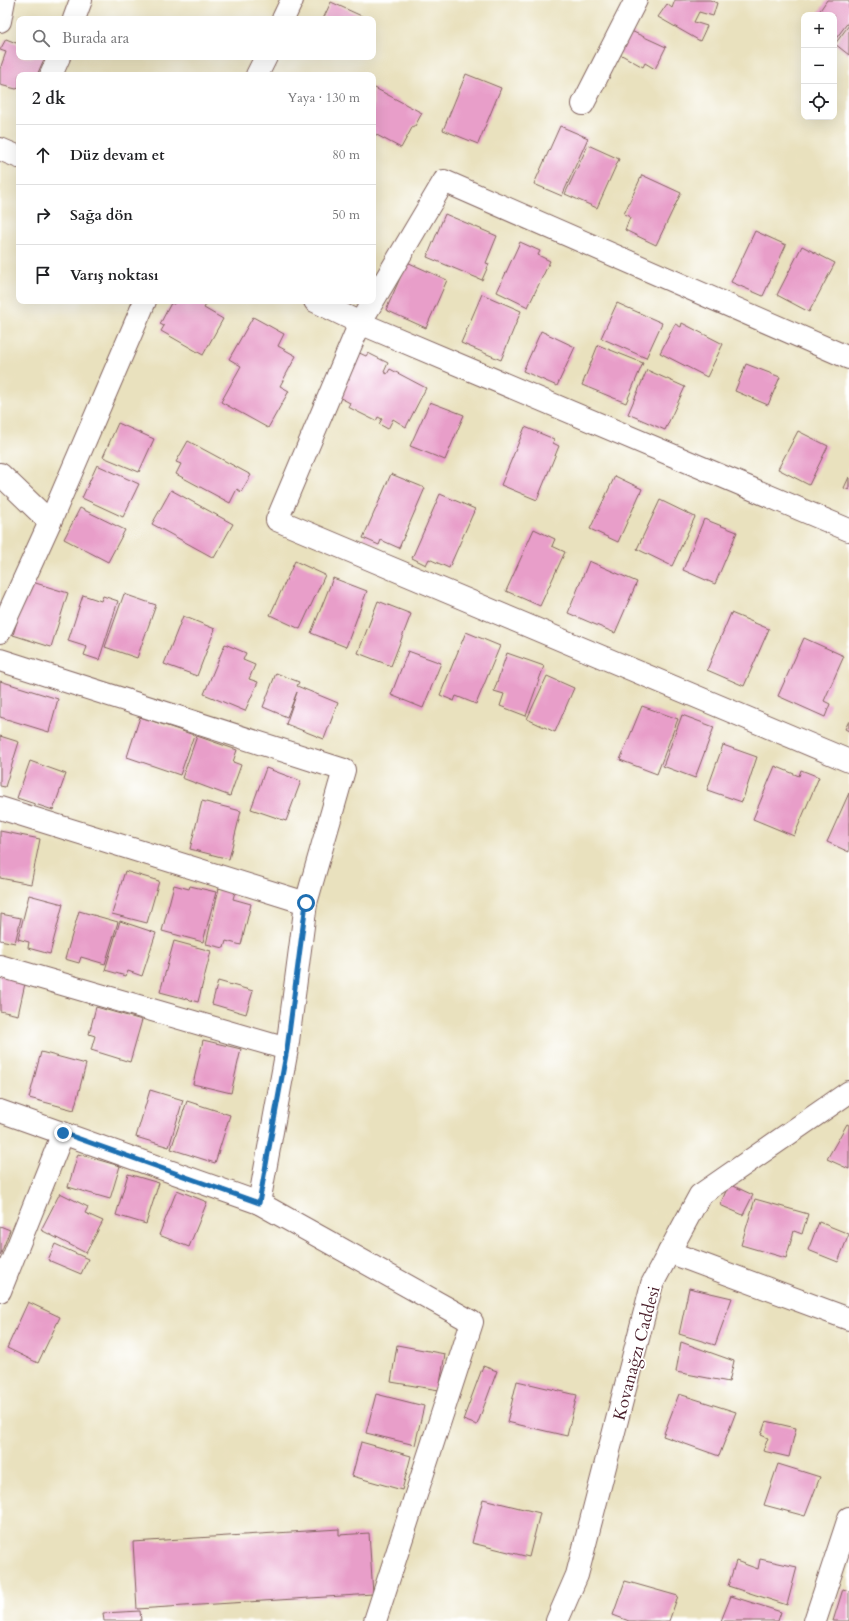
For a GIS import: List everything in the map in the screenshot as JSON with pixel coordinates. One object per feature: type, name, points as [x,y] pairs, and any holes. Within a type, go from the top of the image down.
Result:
[{"type":"street","points":[[0,21],[4,0]]},
{"type":"street","points":[[75,16],[82,0]]},
{"type":"street","points":[[284,16],[292,0]]},
{"type":"street","points":[[583,104],[636,0]]},
{"type":"street","points":[[52,72],[58,60]]},
{"type":"street","points":[[258,72],[264,60]]},
{"type":"street","points":[[0,149],[16,156]]},
{"type":"street","points":[[376,296],[444,181],[849,358]]},
{"type":"street","points":[[0,632],[50,522],[144,304]]},
{"type":"street","points":[[321,304],[360,323],[849,530]]},
{"type":"street","points":[[371,304],[360,323],[277,520],[849,761]]},
{"type":"street","points":[[0,474],[50,522]]},
{"type":"street","points":[[0,660],[344,770],[306,903],[287,1049],[259,1203]]},
{"type":"street","points":[[0,808],[306,903]]},
{"type":"street","points":[[0,966],[287,1049]]},
{"type":"street","name":"Kovanağzı Caddesi","points":[[557,1621],[578,1575],[652,1284],[700,1195],[846,1097]]},
{"type":"street","points":[[0,1111],[259,1203],[472,1322],[375,1621]]},
{"type":"street","points":[[0,1291],[63,1133]]},
{"type":"street","points":[[669,1252],[849,1320]]},
{"type":"street","points":[[815,1621],[849,1518]]},
{"type":"building","points":[[675,0],[710,0],[717,3],[713,16],[699,12],[694,22],[707,26],[700,41],[658,17],[667,4],[672,8]]},
{"type":"building","points":[[827,0],[849,0],[849,21],[837,37],[837,12],[819,12]]},
{"type":"building","points":[[331,2],[361,16],[324,16]]},
{"type":"building","points":[[849,25],[849,55],[837,46],[837,41]]},
{"type":"building","points":[[629,30],[666,47],[655,69],[645,63],[643,67],[618,53]]},
{"type":"building","points":[[6,39],[16,43],[16,60],[44,60],[38,72],[16,72],[16,89],[0,85],[0,69],[6,52],[0,50]]},
{"type":"building","points":[[466,74],[501,88],[478,144],[443,130]]},
{"type":"building","points":[[376,89],[422,113],[401,148],[376,135]]},
{"type":"building","points":[[560,126],[588,138],[562,196],[534,184]]},
{"type":"building","points":[[588,145],[619,159],[597,208],[565,194]]},
{"type":"building","points":[[642,175],[681,193],[656,245],[625,230],[630,217],[624,214]]},
{"type":"building","points":[[445,214],[497,236],[486,263],[489,264],[482,280],[427,257]]},
{"type":"building","points":[[755,231],[786,245],[763,296],[731,282]]},
{"type":"building","points":[[520,242],[540,251],[538,255],[550,261],[528,307],[497,292]]},
{"type":"building","points":[[802,246],[835,263],[809,312],[777,295]]},
{"type":"building","points":[[407,262],[447,280],[426,328],[386,310]]},
{"type":"building","points":[[482,294],[521,311],[501,360],[461,343]]},
{"type":"building","points":[[617,303],[662,323],[646,358],[601,338]]},
{"type":"building","points":[[170,304],[206,304],[204,308],[223,319],[203,355],[161,331],[164,326],[160,324]]},
{"type":"building","points":[[253,317],[284,334],[278,346],[296,356],[280,386],[289,391],[268,428],[221,402],[241,366],[229,359]]},
{"type":"building","points":[[682,323],[723,344],[707,377],[660,353],[675,324],[681,327]]},
{"type":"building","points":[[541,331],[575,347],[557,386],[523,371]]},
{"type":"building","points":[[598,345],[643,363],[626,403],[582,385]]},
{"type":"building","points":[[355,351],[366,356],[368,353],[388,363],[384,372],[387,374],[390,369],[426,388],[406,427],[393,419],[388,429],[379,424],[382,419],[378,417],[376,421],[348,407],[350,403],[333,394]]},
{"type":"building","points":[[746,364],[780,377],[768,405],[735,391]]},
{"type":"building","points":[[647,370],[685,387],[665,430],[628,414]]},
{"type":"building","points":[[430,402],[464,415],[445,460],[410,446]]},
{"type":"building","points":[[118,423],[154,439],[139,472],[103,457]]},
{"type":"building","points":[[525,427],[554,439],[553,443],[559,446],[537,500],[501,485]]},
{"type":"building","points":[[798,431],[828,446],[809,485],[778,469]]},
{"type":"building","points":[[188,441],[251,475],[241,492],[237,489],[230,503],[176,474],[181,464],[176,462]]},
{"type":"building","points":[[97,465],[139,484],[123,517],[82,498]]},
{"type":"building","points":[[391,474],[425,488],[399,548],[381,540],[379,545],[363,538]]},
{"type":"building","points":[[615,476],[642,489],[618,542],[590,529]]},
{"type":"building","points":[[849,477],[849,490],[844,488]]},
{"type":"building","points":[[171,490],[233,524],[214,558],[152,524]]},
{"type":"building","points":[[440,494],[475,509],[449,568],[429,559],[426,565],[412,558]]},
{"type":"building","points":[[660,500],[695,517],[672,566],[637,549]]},
{"type":"building","points":[[80,508],[125,530],[108,562],[64,539]]},
{"type":"building","points":[[704,519],[737,532],[715,584],[683,570]]},
{"type":"building","points":[[534,529],[555,539],[552,546],[565,552],[540,606],[506,591]]},
{"type":"building","points":[[295,561],[325,575],[300,629],[270,615]]},
{"type":"building","points":[[589,561],[637,582],[615,633],[568,613]]},
{"type":"building","points":[[333,578],[367,591],[346,647],[311,633]]},
{"type":"building","points":[[29,581],[68,593],[51,647],[13,635]]},
{"type":"building","points":[[124,594],[156,605],[137,658],[105,647]]},
{"type":"building","points":[[83,595],[101,601],[103,596],[118,601],[99,660],[84,655],[87,647],[68,641]]},
{"type":"building","points":[[378,601],[411,614],[391,666],[358,653]]},
{"type":"building","points":[[731,613],[769,629],[744,686],[707,670]]},
{"type":"building","points":[[183,616],[215,629],[197,676],[164,664]]},
{"type":"building","points":[[466,632],[500,646],[476,704],[456,696],[454,701],[440,695]]},
{"type":"building","points":[[804,638],[844,656],[824,701],[830,704],[825,717],[778,696]]},
{"type":"building","points":[[225,644],[246,653],[243,660],[255,665],[249,679],[258,682],[245,711],[204,694]]},
{"type":"building","points":[[408,651],[441,663],[423,708],[391,695]]},
{"type":"building","points":[[507,653],[544,666],[526,716],[500,706],[504,694],[494,691]]},
{"type":"building","points":[[276,673],[299,682],[297,686],[338,703],[324,739],[286,724],[297,692],[287,717],[263,707]]},
{"type":"building","points":[[547,676],[574,688],[555,732],[527,719]]},
{"type":"building","points":[[0,681],[58,699],[49,732],[0,717]]},
{"type":"building","points":[[642,706],[678,719],[657,774],[620,760]]},
{"type":"building","points":[[682,715],[714,727],[695,778],[663,766]]},
{"type":"building","points":[[140,717],[194,735],[180,775],[127,757]]},
{"type":"building","points":[[849,721],[849,731],[845,729]]},
{"type":"building","points":[[0,736],[19,742],[5,787],[0,786]]},
{"type":"building","points":[[197,736],[237,750],[233,762],[241,765],[230,796],[182,778]]},
{"type":"building","points":[[723,745],[757,757],[742,802],[707,790]]},
{"type":"building","points":[[30,761],[66,774],[53,810],[17,798]]},
{"type":"building","points":[[775,766],[799,776],[801,770],[819,777],[794,836],[753,819]]},
{"type":"building","points":[[266,768],[301,781],[286,821],[251,809]]},
{"type":"building","points":[[849,793],[849,852],[827,842]]},
{"type":"building","points":[[202,801],[241,811],[229,859],[190,849]]},
{"type":"building","points":[[0,831],[40,839],[31,884],[0,878]]},
{"type":"building","points":[[125,871],[159,881],[147,923],[112,914]]},
{"type":"building","points":[[174,885],[189,889],[190,886],[216,892],[203,942],[162,931]]},
{"type":"building","points":[[219,888],[235,892],[233,899],[251,904],[241,945],[226,941],[224,948],[206,944]]},
{"type":"building","points":[[29,895],[63,904],[50,954],[28,948],[29,942],[18,939]]},
{"type":"building","points":[[79,911],[118,922],[105,964],[81,957],[79,963],[65,959]]},
{"type":"building","points":[[1,914],[21,918],[15,943],[0,940]]},
{"type":"building","points":[[120,921],[156,933],[142,976],[128,971],[126,976],[105,970]]},
{"type":"building","points":[[174,941],[211,951],[198,1002],[160,992]]},
{"type":"building","points":[[0,974],[26,979],[18,1015],[0,1011]]},
{"type":"building","points":[[218,981],[253,991],[246,1014],[212,1004]]},
{"type":"building","points":[[96,1007],[142,1020],[130,1062],[91,1050],[95,1036],[89,1034]]},
{"type":"building","points":[[203,1040],[241,1049],[231,1093],[193,1084]]},
{"type":"building","points":[[41,1052],[86,1064],[74,1110],[29,1098]]},
{"type":"building","points":[[150,1090],[183,1100],[169,1147],[136,1137]]},
{"type":"building","points":[[187,1101],[230,1115],[215,1163],[171,1149]]},
{"type":"building","points":[[847,1124],[849,1125],[849,1169],[827,1159]]},
{"type":"building","points":[[78,1154],[120,1166],[110,1199],[68,1187]]},
{"type":"building","points":[[128,1174],[159,1183],[146,1224],[116,1215]]},
{"type":"building","points":[[729,1184],[753,1195],[743,1215],[720,1205]]},
{"type":"building","points":[[177,1190],[207,1202],[189,1247],[159,1235]]},
{"type":"building","points":[[60,1193],[88,1207],[85,1213],[103,1221],[86,1253],[41,1230]]},
{"type":"building","points":[[755,1199],[808,1214],[802,1234],[794,1231],[786,1258],[741,1245]]},
{"type":"building","points":[[819,1222],[849,1234],[838,1262],[808,1250]]},
{"type":"building","points":[[0,1226],[10,1230],[0,1256]]},
{"type":"building","points":[[55,1244],[88,1259],[81,1274],[48,1260]]},
{"type":"building","points":[[689,1288],[732,1298],[715,1345],[679,1334]]},
{"type":"building","points":[[28,1302],[60,1317],[38,1363],[7,1348]]},
{"type":"building","points":[[681,1342],[734,1361],[729,1382],[676,1372]]},
{"type":"building","points":[[397,1345],[445,1354],[439,1390],[391,1382]]},
{"type":"building","points":[[483,1366],[497,1371],[477,1425],[463,1420]]},
{"type":"building","points":[[517,1381],[577,1395],[567,1436],[507,1422]]},
{"type":"building","points":[[376,1394],[424,1406],[415,1445],[366,1433]]},
{"type":"building","points":[[679,1394],[736,1412],[719,1456],[663,1436]]},
{"type":"building","points":[[766,1421],[796,1428],[789,1457],[763,1451],[768,1438],[761,1435]]},
{"type":"building","points":[[361,1442],[411,1456],[402,1490],[352,1476]]},
{"type":"building","points":[[778,1464],[820,1477],[805,1516],[764,1505]]},
{"type":"building","points":[[483,1499],[540,1513],[529,1557],[472,1543]]},
{"type":"building","points":[[339,1529],[339,1535],[369,1533],[373,1594],[137,1609],[133,1542]]},
{"type":"building","points":[[760,1559],[797,1567],[787,1605],[728,1586],[736,1561],[758,1569]]},
{"type":"building","points":[[625,1581],[678,1596],[669,1621],[629,1621],[613,1615]]},
{"type":"building","points":[[843,1589],[849,1591],[849,1621],[833,1621]]},
{"type":"building","points":[[731,1596],[781,1612],[778,1621],[721,1621]]},
{"type":"building","points":[[140,1611],[141,1621],[104,1621],[103,1613]]},
{"type":"route","points":[[63,1133],[259,1203],[287,1049],[306,903]]}]
